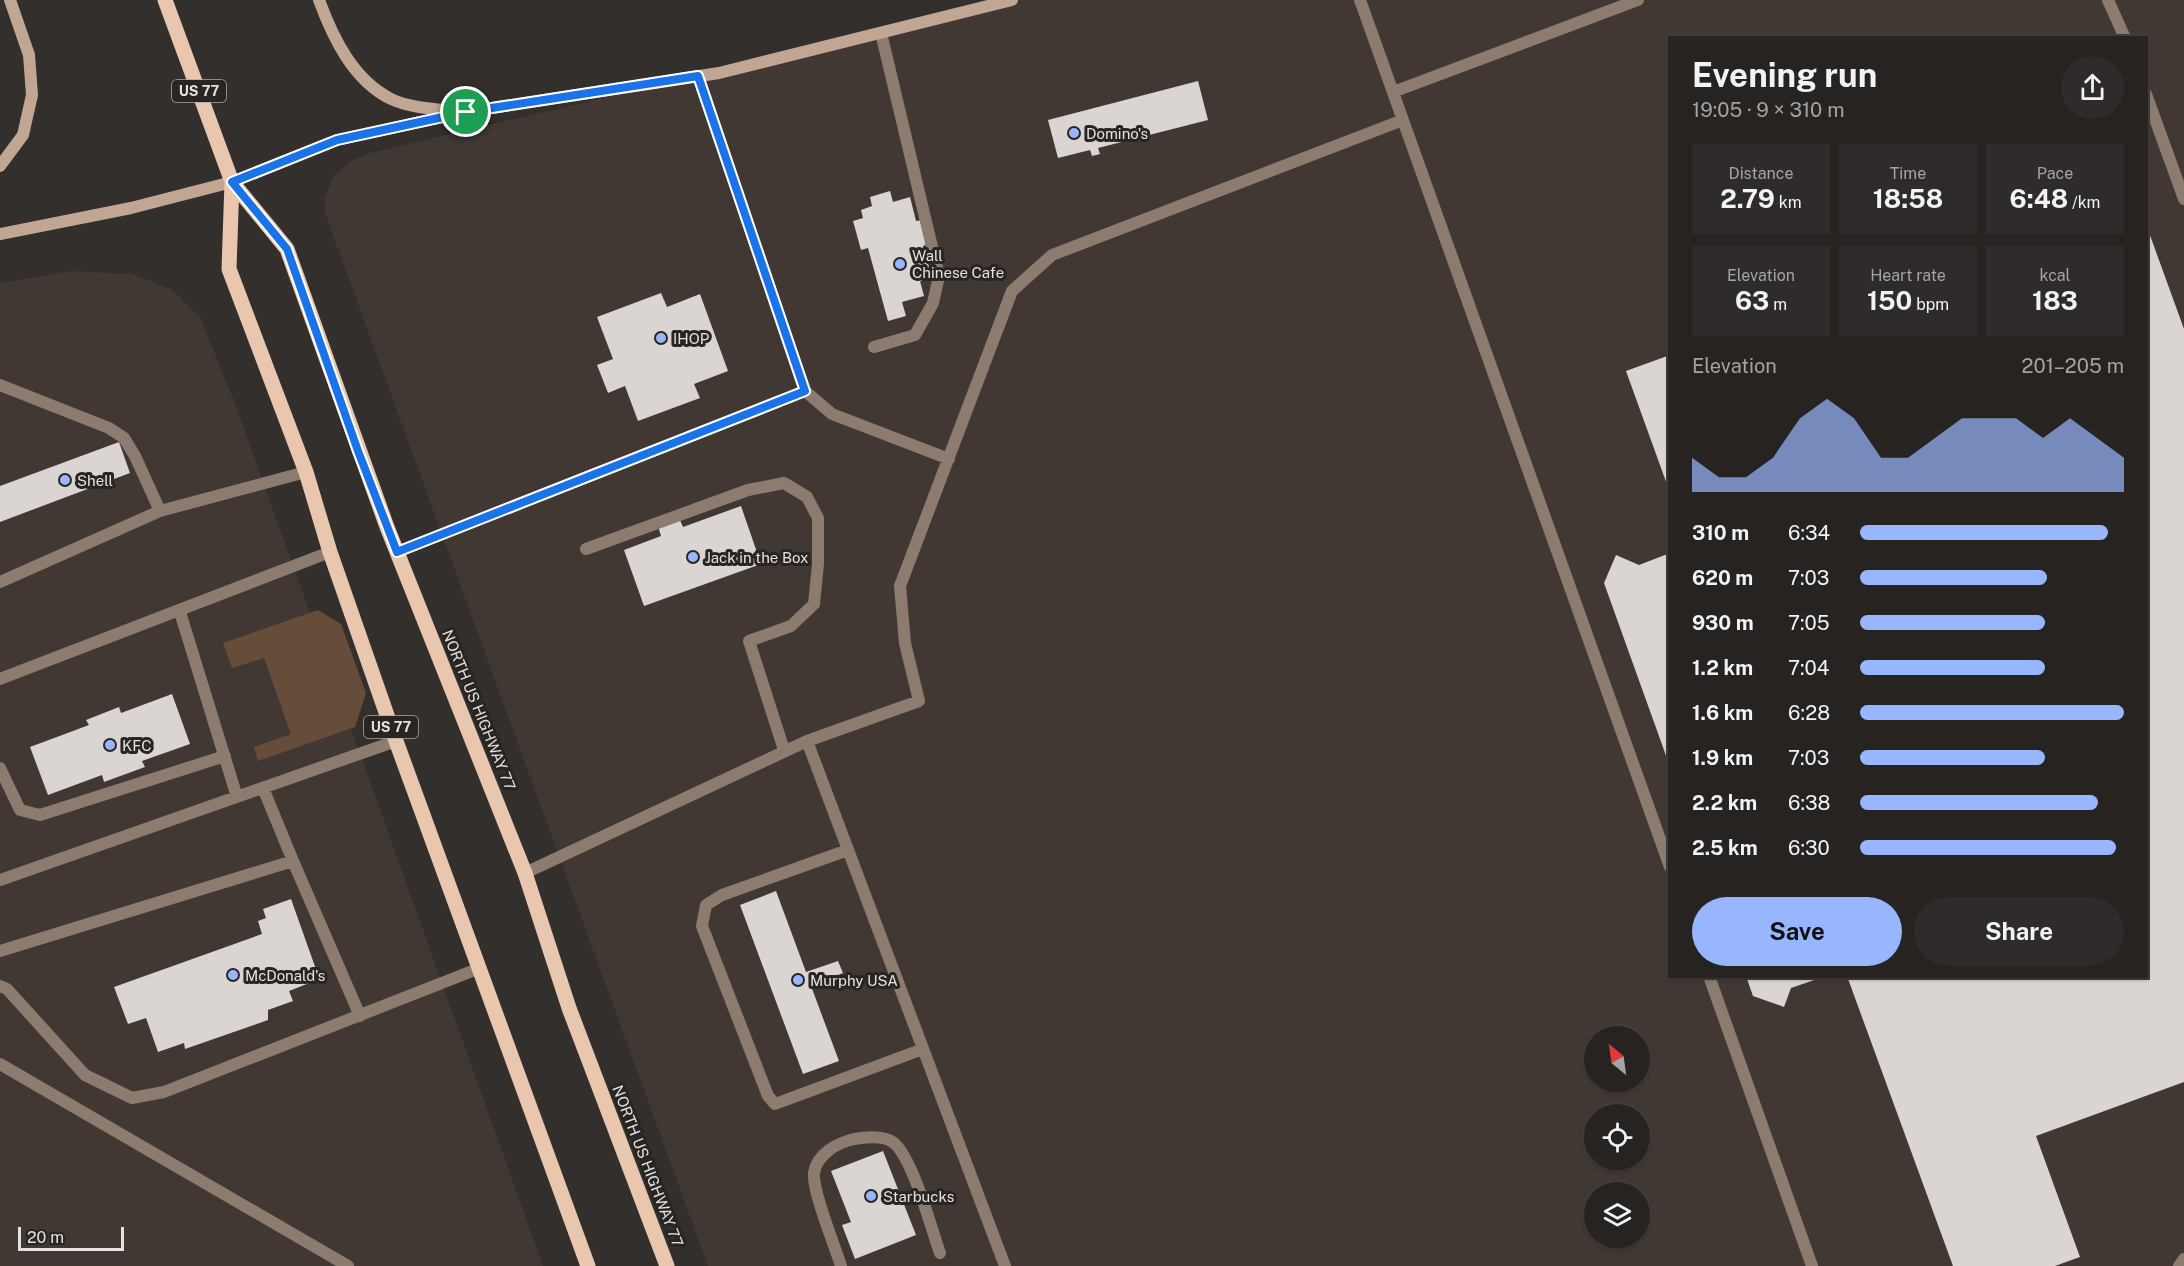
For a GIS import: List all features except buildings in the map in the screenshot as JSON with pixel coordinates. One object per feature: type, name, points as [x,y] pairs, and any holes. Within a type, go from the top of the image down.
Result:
[{"type":"main road","points":[[0,166],[23,135],[32,95],[29,55],[10,0]]},
{"type":"main road","name":"NORTH US HIGHWAY 77","points":[[165,0],[232,182],[287,249],[358,451],[525,873],[569,1008],[667,1266]]},
{"type":"main road","points":[[319,0],[329,27],[346,58],[369,84],[392,100],[423,108],[466,112]]},
{"type":"main road","points":[[0,234],[131,208],[232,182],[337,140],[466,112],[698,76],[1012,0]]},
{"type":"main road","name":"NORTH US HIGHWAY 77","points":[[232,182],[229,269],[306,471],[330,552],[396,741],[588,1266]]},
{"type":"lane","points":[[1360,0],[1668,861]]},
{"type":"lane","points":[[1393,92],[1638,0]]},
{"type":"lane","points":[[2108,0],[2124,36]]},
{"type":"lane","points":[[874,347],[915,335],[933,303],[939,276],[881,33]]},
{"type":"lane","points":[[698,76],[805,391],[832,414],[949,459]]},
{"type":"lane","points":[[2148,100],[2184,199]]},
{"type":"lane","points":[[525,873],[784,750],[919,701],[906,643],[900,586],[1012,291],[1052,255],[1403,120]]},
{"type":"lane","points":[[0,385],[109,428],[124,438],[135,456],[160,511]]},
{"type":"lane","points":[[397,552],[805,391]]},
{"type":"lane","points":[[0,582],[160,511],[306,471]]},
{"type":"lane","points":[[586,549],[748,490],[784,483],[807,497],[818,518],[818,564],[814,604],[791,626],[749,641],[784,750]]},
{"type":"lane","points":[[0,679],[180,612],[330,552]]},
{"type":"lane","points":[[180,612],[237,797]]},
{"type":"lane","points":[[0,880],[396,741]]},
{"type":"lane","points":[[807,741],[1005,1266]]},
{"type":"lane","points":[[0,768],[20,810],[40,814],[225,756]]},
{"type":"lane","points":[[263,788],[360,1016]]},
{"type":"lane","points":[[848,850],[722,895],[706,905],[702,926],[768,1096],[775,1104],[923,1049]]},
{"type":"lane","points":[[0,951],[293,861]]},
{"type":"lane","points":[[0,986],[7,989],[85,1075],[132,1098],[164,1092],[480,968]]},
{"type":"lane","points":[[1709,978],[1812,1266]]},
{"type":"lane","points":[[0,1064],[348,1266]]},
{"type":"lane","points":[[841,1266],[819,1200],[814,1173],[824,1154],[843,1142],[870,1136],[893,1142],[906,1158],[940,1253]]},
{"type":"lane","points":[[2180,1266],[2184,1259]]},
{"type":"shaded area","points":[[1019,0],[2184,0],[2184,1266],[708,1266],[325,213],[325,197],[334,176],[349,162],[370,153]]},
{"type":"shaded area","points":[[70,271],[132,274],[171,289],[200,317],[237,409],[543,1266],[0,1266],[0,283]]},
{"type":"shaded area","points":[[318,610],[341,624],[366,693],[355,727],[258,761],[254,747],[291,734],[264,658],[232,668],[223,643]]},
{"type":"place","name":"Domino's","points":[[1074,133]]},
{"type":"place","name":"Wall Chinese Cafe","points":[[900,264]]},
{"type":"place","name":"IHOP","points":[[661,338]]},
{"type":"place","name":"Shell","points":[[65,480]]},
{"type":"place","name":"Jack in the Box","points":[[693,557]]},
{"type":"place","name":"KFC","points":[[110,745]]},
{"type":"place","name":"McDonald's","points":[[233,975]]},
{"type":"place","name":"Murphy USA","points":[[798,980]]},
{"type":"place","name":"Starbucks","points":[[871,1196]]},
{"type":"route","points":[[698,76],[805,391],[397,552],[358,451],[287,249],[232,182],[337,140],[466,112],[698,76]]}]
